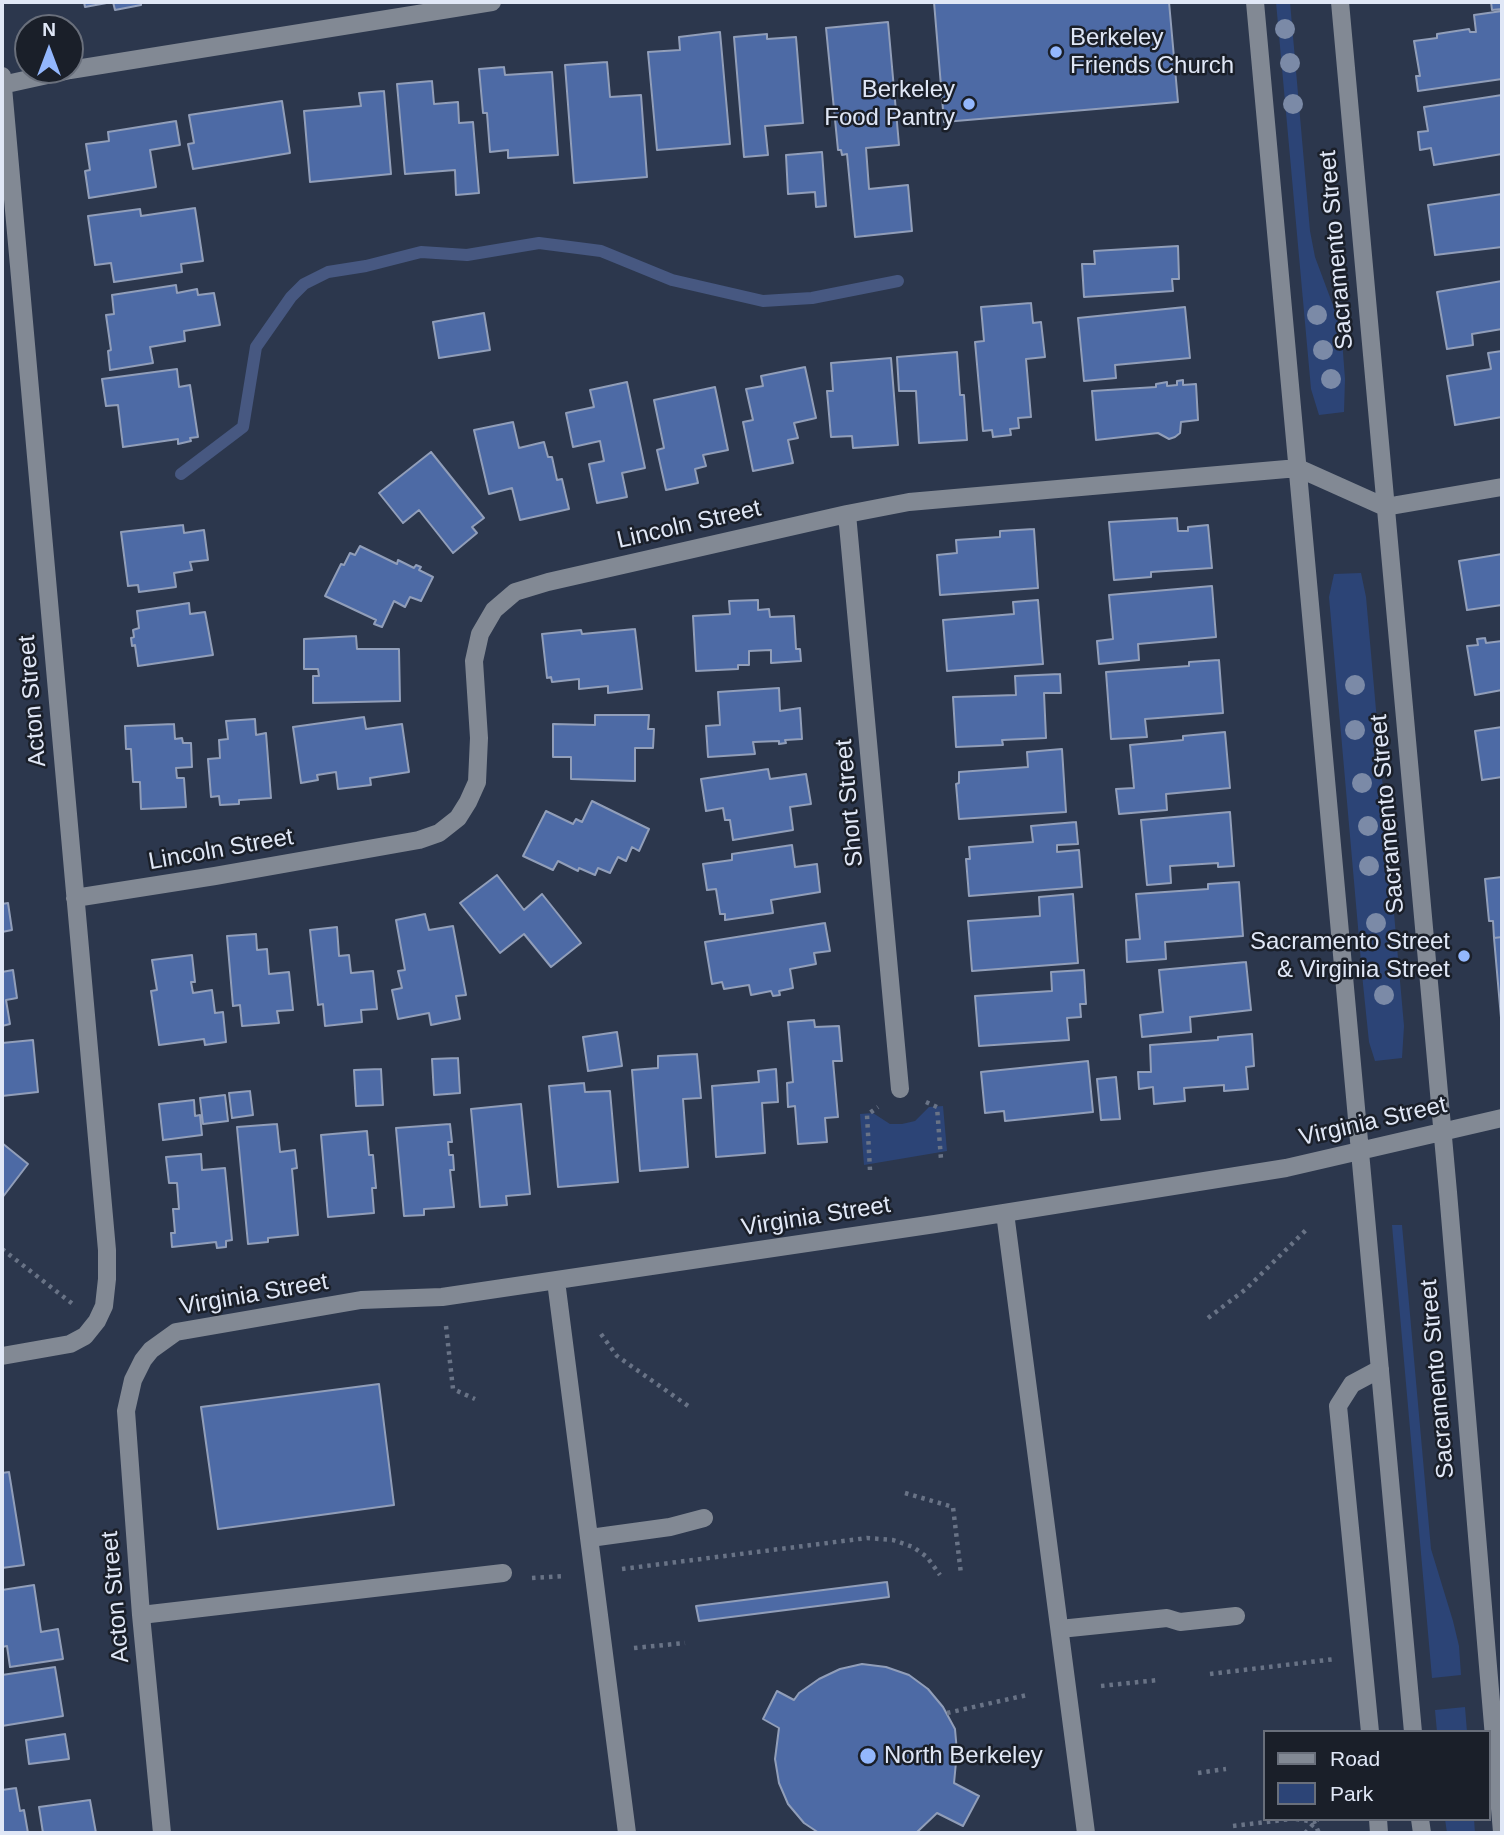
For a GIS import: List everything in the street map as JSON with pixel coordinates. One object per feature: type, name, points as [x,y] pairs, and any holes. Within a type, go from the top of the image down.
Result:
[{"type":"street","points":[[84,68],[492,2]]},
{"type":"street","points":[[1255,2],[1413,1730]]},
{"type":"street","name":"Sacramento Street","points":[[1340,2],[1499,1745],[1502,1832]]},
{"type":"street","name":"Acton Street","points":[[2,82],[107,1250],[107,1294],[97,1321]]},
{"type":"street","name":"Lincoln Street","points":[[75,898],[365,849],[439,833],[458,818],[477,782],[479,738],[474,661],[480,634],[494,610],[515,592],[548,582],[847,513],[909,502],[1298,468],[1385,507]]},
{"type":"street","points":[[1385,507],[1502,487]]},
{"type":"street","name":"Short Street","points":[[847,513],[900,1089]]},
{"type":"street","name":"Virginia Street","points":[[143,1360],[151,1350],[176,1332],[193,1328],[361,1300],[442,1297],[556,1281],[1286,1168],[1502,1118]]},
{"type":"street","points":[[1005,1213],[1086,1833]]},
{"type":"street","points":[[556,1281],[627,1833]]},
{"type":"street","points":[[2,1356],[70,1344],[85,1336],[97,1321]]},
{"type":"street","name":"Acton Street","points":[[143,1360],[133,1380],[126,1411],[141,1615],[162,1833]]},
{"type":"street","points":[[1370,1730],[1338,1406],[1352,1384],[1380,1369]]},
{"type":"street","points":[[590,1538],[670,1527],[704,1518]]},
{"type":"street","points":[[141,1615],[503,1573]]},
{"type":"street","points":[[1060,1629],[1167,1618],[1180,1622],[1236,1616]]},
{"type":"path","points":[[870,1170],[867,1115],[900,1089],[937,1107],[941,1159]]},
{"type":"path","points":[[1208,1318],[1246,1289],[1307,1229]]},
{"type":"path","points":[[2,1250],[97,1321]]},
{"type":"path","points":[[442,1297],[453,1389],[475,1399]]},
{"type":"path","points":[[601,1334],[618,1356],[691,1408]]},
{"type":"path","points":[[905,1493],[953,1507],[961,1574]]},
{"type":"path","points":[[503,1573],[538,1579],[867,1538],[893,1540],[914,1547],[927,1557],[940,1575]]},
{"type":"path","points":[[604,1651],[685,1643]]},
{"type":"path","points":[[1210,1674],[1338,1659]]},
{"type":"path","points":[[1101,1686],[1158,1680]]},
{"type":"path","points":[[947,1713],[1027,1695]]},
{"type":"path","points":[[1198,1773],[1226,1769]]},
{"type":"path","points":[[1233,1826],[1277,1821]]},
{"type":"path","points":[[1305,1833],[1316,1821],[1320,1833]]},
{"type":"green space","points":[[1276,2],[1290,2],[1310,231],[1315,257],[1337,316],[1342,339],[1344,412],[1319,415],[1311,389]]},
{"type":"green space","points":[[1361,573],[1366,597],[1404,1026],[1402,1058],[1375,1061],[1369,1042],[1363,984],[1329,597],[1334,574]]},
{"type":"green space","points":[[943,1106],[947,1151],[864,1165],[860,1114],[873,1113],[890,1124],[902,1124],[915,1121],[929,1107]]},
{"type":"green space","points":[[1392,1225],[1402,1225],[1431,1549],[1459,1646],[1461,1675],[1432,1678]]},
{"type":"green space","points":[[1465,1707],[1467,1730],[1437,1730],[1435,1710]]},
{"type":"green space","points":[[1445,1821],[1474,1821],[1475,1833],[1447,1833]]},
{"type":"building","points":[[84,2],[112,2],[85,7]]},
{"type":"building","points":[[113,2],[141,2],[141,5],[115,10]]},
{"type":"building","name":"Berkeley Friends Church","points":[[934,2],[1169,2],[1178,102],[944,122]]},
{"type":"building","points":[[1491,2],[1502,2],[1502,9],[1492,10]]},
{"type":"building","points":[[1502,11],[1502,79],[1418,91],[1416,76],[1420,76],[1414,41],[1469,29],[1470,32],[1476,32],[1474,15]]},
{"type":"building","points":[[888,22],[899,145],[866,148],[869,189],[908,185],[912,231],[855,237],[847,154],[842,155],[841,150],[838,150],[826,28]]},
{"type":"building","points":[[720,32],[730,144],[657,150],[648,52],[680,50],[679,37]]},
{"type":"building","points":[[767,34],[767,39],[796,37],[803,123],[765,126],[768,155],[744,157],[734,37]]},
{"type":"building","points":[[607,62],[610,97],[641,95],[647,177],[574,183],[565,65]]},
{"type":"building","points":[[504,67],[505,75],[552,72],[558,155],[508,158],[508,150],[490,152],[487,113],[483,113],[479,69]]},
{"type":"building","points":[[432,81],[434,104],[458,102],[459,123],[473,122],[479,193],[456,195],[455,170],[405,174],[397,84]]},
{"type":"building","points":[[384,91],[391,174],[310,182],[304,111],[361,106],[359,93]]},
{"type":"building","points":[[1502,95],[1502,154],[1434,165],[1431,148],[1420,150],[1418,132],[1428,131],[1424,107]]},
{"type":"building","points":[[282,101],[290,153],[193,169],[188,144],[194,143],[189,115]]},
{"type":"building","points":[[176,121],[180,145],[150,150],[156,187],[89,198],[85,171],[90,170],[86,144],[109,141],[108,132]]},
{"type":"building","points":[[822,152],[826,206],[816,207],[815,192],[788,194],[786,155]]},
{"type":"building","points":[[1502,194],[1502,247],[1435,255],[1428,205]]},
{"type":"building","points":[[195,208],[203,261],[181,264],[182,272],[114,282],[111,263],[95,265],[88,216],[140,209],[141,216]]},
{"type":"building","points":[[1178,246],[1179,279],[1172,279],[1173,291],[1084,297],[1082,264],[1095,264],[1094,251]]},
{"type":"building","points":[[1502,281],[1502,329],[1472,334],[1473,345],[1447,349],[1437,292]]},
{"type":"building","points":[[176,285],[177,293],[197,289],[198,295],[214,293],[220,325],[184,331],[185,341],[150,347],[153,363],[110,370],[108,351],[111,350],[106,315],[114,314],[112,295]]},
{"type":"building","points":[[1031,303],[1033,323],[1041,322],[1045,357],[1026,359],[1031,417],[1018,418],[1019,428],[1010,429],[1011,435],[993,437],[992,430],[983,431],[975,342],[984,341],[981,307]]},
{"type":"building","points":[[1185,307],[1190,358],[1115,365],[1116,378],[1084,381],[1078,318]]},
{"type":"building","points":[[484,313],[490,350],[439,358],[433,322]]},
{"type":"building","points":[[1502,351],[1502,417],[1455,425],[1447,376],[1491,369],[1488,353]]},
{"type":"building","points":[[957,352],[960,395],[964,395],[967,440],[919,443],[916,391],[899,391],[897,357]]},
{"type":"building","points":[[891,358],[898,445],[853,448],[852,436],[831,437],[827,391],[833,391],[831,363]]},
{"type":"building","points":[[805,367],[816,418],[794,423],[798,438],[788,440],[793,463],[753,471],[743,422],[753,420],[746,389],[763,386],[761,376]]},
{"type":"building","points":[[177,369],[179,387],[190,385],[198,437],[178,444],[178,439],[123,447],[118,405],[106,406],[102,379]]},
{"type":"building","points":[[1183,380],[1183,385],[1196,384],[1198,420],[1181,422],[1180,433],[1175,437],[1169,439],[1158,433],[1096,440],[1092,391],[1156,387],[1156,384],[1167,382],[1167,386],[1177,385],[1177,381]]},
{"type":"building","points":[[627,382],[645,468],[622,473],[627,497],[597,503],[589,464],[604,461],[600,441],[573,447],[566,413],[594,407],[590,390]]},
{"type":"building","points":[[715,387],[728,450],[703,455],[706,466],[695,469],[698,483],[666,490],[657,450],[664,448],[654,400]]},
{"type":"building","points":[[513,422],[519,448],[544,442],[548,457],[552,457],[557,480],[562,479],[569,509],[520,520],[512,488],[489,494],[474,430]]},
{"type":"building","points":[[431,452],[484,518],[472,527],[477,533],[453,553],[419,510],[403,523],[379,493]]},
{"type":"building","points":[[1177,518],[1178,531],[1208,525],[1212,568],[1151,572],[1151,577],[1114,580],[1109,522]]},
{"type":"building","points":[[183,525],[184,533],[204,530],[208,560],[190,562],[192,570],[174,573],[176,587],[139,592],[138,585],[128,586],[121,532]]},
{"type":"building","points":[[1034,529],[1038,588],[940,595],[937,555],[957,553],[956,540],[1000,537],[1000,531]]},
{"type":"building","points":[[360,546],[397,564],[398,560],[414,568],[416,565],[421,567],[419,570],[433,577],[421,601],[410,597],[405,607],[394,601],[382,627],[374,624],[376,620],[325,596],[341,564],[344,565],[350,553],[355,555]]},
{"type":"building","points":[[1502,554],[1502,605],[1467,610],[1459,561]]},
{"type":"building","points":[[1212,586],[1216,637],[1138,644],[1139,660],[1099,664],[1097,641],[1113,639],[1109,595]]},
{"type":"building","points":[[758,600],[758,610],[769,609],[770,617],[794,616],[796,649],[800,649],[801,661],[771,663],[771,650],[749,651],[749,665],[738,665],[738,669],[696,671],[693,616],[730,614],[729,601]]},
{"type":"building","points":[[1038,600],[1043,664],[947,671],[943,620],[1014,614],[1013,602]]},
{"type":"building","points":[[189,603],[190,614],[205,612],[213,655],[138,666],[135,645],[132,646],[131,638],[134,637],[133,630],[139,628],[137,611]]},
{"type":"building","points":[[635,629],[642,689],[608,693],[608,686],[579,689],[579,679],[552,682],[551,677],[547,678],[542,634],[581,630],[582,634]]},
{"type":"building","points":[[356,636],[357,649],[399,649],[400,701],[313,703],[313,676],[319,676],[318,669],[304,669],[304,639]]},
{"type":"building","points":[[1485,638],[1486,643],[1502,641],[1502,690],[1475,695],[1467,646],[1478,645],[1477,639]]},
{"type":"building","points":[[1219,660],[1223,713],[1145,719],[1147,737],[1111,739],[1106,672],[1189,666],[1189,662]]},
{"type":"building","points":[[1060,674],[1061,693],[1044,693],[1046,738],[1002,740],[1003,745],[956,747],[953,697],[1016,695],[1015,676]]},
{"type":"building","points":[[779,688],[780,711],[800,708],[802,739],[785,740],[786,743],[779,744],[779,741],[753,742],[755,754],[708,757],[706,726],[720,725],[718,692]]},
{"type":"building","points":[[595,715],[649,715],[648,729],[654,729],[653,748],[635,748],[635,781],[571,779],[571,757],[553,757],[553,724],[595,725]]},
{"type":"building","points":[[364,717],[366,729],[402,724],[409,772],[370,778],[371,785],[338,789],[336,772],[317,775],[318,780],[301,783],[293,727]]},
{"type":"building","points":[[255,719],[256,735],[266,733],[271,798],[239,800],[239,804],[220,805],[219,796],[211,797],[208,759],[220,758],[219,740],[228,739],[226,721]]},
{"type":"building","points":[[174,724],[175,739],[182,738],[183,743],[191,743],[192,767],[176,768],[177,778],[184,778],[186,807],[141,809],[140,782],[133,782],[131,749],[126,749],[125,726]]},
{"type":"building","points":[[1502,727],[1502,777],[1482,780],[1475,731]]},
{"type":"building","points":[[1225,732],[1230,788],[1166,794],[1167,810],[1119,814],[1116,789],[1134,788],[1130,745],[1183,740],[1183,736]]},
{"type":"building","points":[[1062,749],[1066,812],[959,819],[956,784],[959,783],[959,772],[1028,767],[1027,752]]},
{"type":"building","points":[[768,769],[770,779],[806,774],[811,804],[790,807],[793,830],[733,840],[730,820],[725,820],[723,808],[706,811],[701,779]]},
{"type":"building","points":[[592,801],[649,829],[639,851],[632,847],[626,861],[618,857],[610,873],[598,868],[595,875],[579,868],[578,871],[558,861],[553,870],[523,856],[546,811],[573,824],[576,819],[582,822]]},
{"type":"building","points":[[1230,812],[1234,866],[1218,867],[1218,863],[1170,866],[1171,883],[1147,885],[1141,820]]},
{"type":"building","points":[[1076,822],[1078,844],[1057,845],[1057,852],[1079,850],[1082,887],[969,896],[966,859],[970,859],[969,847],[1033,842],[1031,826]]},
{"type":"building","points":[[792,845],[795,867],[817,864],[820,892],[771,900],[773,913],[725,920],[725,914],[720,914],[716,889],[707,890],[703,864],[732,860],[732,854]]},
{"type":"building","points":[[497,875],[524,910],[542,894],[581,943],[551,967],[524,934],[500,953],[460,903]]},
{"type":"building","points":[[1502,877],[1502,937],[1494,938],[1493,921],[1489,921],[1485,879]]},
{"type":"building","points":[[1239,882],[1243,936],[1165,942],[1166,959],[1127,962],[1126,940],[1140,939],[1136,894],[1208,889],[1208,884]]},
{"type":"building","points":[[1073,894],[1078,963],[972,971],[968,921],[1040,916],[1039,897]]},
{"type":"building","points":[[8,903],[12,930],[2,932],[2,904]]},
{"type":"building","points":[[425,914],[429,930],[453,926],[466,995],[456,996],[460,1019],[431,1025],[429,1013],[398,1019],[392,990],[402,988],[398,971],[405,970],[396,920]]},
{"type":"building","points":[[825,923],[830,951],[814,953],[816,964],[790,969],[793,988],[779,991],[780,995],[773,996],[771,991],[751,995],[749,985],[724,989],[722,982],[712,984],[705,942]]},
{"type":"building","points":[[337,927],[339,956],[349,955],[351,973],[373,971],[377,1009],[361,1010],[362,1022],[325,1026],[323,1004],[318,1005],[310,930]]},
{"type":"building","points":[[256,934],[257,950],[267,949],[269,974],[289,972],[293,1010],[277,1011],[279,1023],[242,1026],[240,1005],[233,1006],[227,936]]},
{"type":"building","points":[[1502,937],[1502,1029],[1494,938]]},
{"type":"building","points":[[192,955],[195,982],[191,982],[193,993],[212,990],[215,1013],[223,1012],[226,1042],[205,1045],[204,1039],[159,1045],[151,991],[157,990],[152,960]]},
{"type":"building","points":[[1246,962],[1251,1010],[1190,1017],[1191,1032],[1142,1037],[1140,1015],[1163,1012],[1159,970]]},
{"type":"building","points":[[13,970],[17,998],[6,1000],[10,1024],[2,1026],[2,972]]},
{"type":"building","points":[[1084,970],[1086,1004],[1080,1004],[1081,1017],[1067,1018],[1069,1040],[979,1046],[975,996],[1052,991],[1051,972]]},
{"type":"building","points":[[814,1020],[815,1027],[839,1026],[842,1061],[833,1061],[838,1117],[825,1118],[827,1142],[798,1144],[795,1106],[788,1107],[787,1083],[793,1082],[788,1022]]},
{"type":"building","points":[[617,1032],[622,1066],[588,1071],[583,1037]]},
{"type":"building","points":[[1252,1034],[1254,1066],[1246,1067],[1248,1089],[1224,1091],[1224,1085],[1184,1088],[1185,1101],[1154,1104],[1153,1087],[1139,1089],[1138,1072],[1151,1072],[1150,1045],[1218,1040],[1218,1037]]},
{"type":"building","points":[[33,1040],[38,1092],[2,1096],[2,1043]]},
{"type":"building","points":[[697,1054],[701,1098],[683,1099],[688,1167],[640,1171],[632,1070],[658,1068],[658,1056]]},
{"type":"building","points":[[458,1058],[460,1093],[434,1095],[432,1059]]},
{"type":"building","points":[[1088,1061],[1093,1112],[1005,1121],[1004,1111],[985,1113],[981,1072]]},
{"type":"building","points":[[381,1069],[383,1105],[356,1106],[354,1070]]},
{"type":"building","points":[[776,1069],[778,1102],[762,1103],[765,1153],[716,1157],[712,1086],[759,1082],[758,1071]]},
{"type":"building","points":[[1116,1077],[1120,1119],[1101,1120],[1097,1079]]},
{"type":"building","points":[[584,1083],[585,1092],[610,1091],[618,1182],[558,1187],[549,1086]]},
{"type":"building","points":[[250,1091],[253,1115],[232,1118],[229,1093]]},
{"type":"building","points":[[225,1095],[228,1121],[203,1124],[200,1098]]},
{"type":"building","points":[[194,1100],[195,1116],[200,1115],[202,1135],[163,1140],[159,1104]]},
{"type":"building","points":[[521,1104],[530,1194],[506,1196],[507,1205],[480,1207],[471,1109]]},
{"type":"building","points":[[277,1124],[280,1152],[295,1150],[297,1168],[292,1169],[298,1235],[268,1238],[268,1242],[248,1244],[237,1127]]},
{"type":"building","points":[[450,1124],[452,1142],[448,1142],[449,1155],[453,1155],[454,1170],[450,1170],[454,1207],[424,1209],[424,1215],[404,1216],[396,1128]]},
{"type":"building","points":[[367,1131],[369,1155],[373,1155],[376,1188],[372,1188],[374,1213],[328,1217],[321,1135]]},
{"type":"building","points":[[2,1143],[28,1164],[2,1198]]},
{"type":"building","points":[[201,1154],[202,1170],[225,1168],[232,1240],[226,1241],[226,1247],[217,1248],[216,1242],[172,1247],[171,1233],[175,1233],[173,1209],[179,1209],[177,1183],[169,1183],[166,1157]]},
{"type":"building","points":[[379,1384],[394,1505],[218,1529],[201,1407]]},
{"type":"building","points":[[9,1472],[24,1565],[2,1568],[2,1473]]},
{"type":"building","points":[[887,1582],[889,1597],[699,1621],[696,1606]]},
{"type":"building","points":[[34,1585],[41,1632],[58,1629],[63,1659],[10,1667],[7,1646],[2,1647],[2,1590]]},
{"type":"building","points":[[862,1664],[886,1667],[909,1675],[928,1689],[943,1707],[955,1729],[957,1752],[954,1783],[979,1796],[963,1826],[937,1813],[916,1833],[819,1833],[804,1823],[788,1804],[779,1783],[775,1759],[779,1728],[763,1719],[777,1691],[794,1700],[799,1693],[819,1679],[840,1669]]},
{"type":"building","points":[[55,1667],[63,1716],[2,1726],[2,1675]]},
{"type":"building","points":[[65,1734],[69,1759],[29,1764],[26,1740]]},
{"type":"building","points":[[16,1788],[28,1833],[2,1833],[2,1790]]},
{"type":"building","points":[[90,1800],[96,1833],[43,1833],[39,1807]]},
{"type":"waterway","points":[[181,474],[243,427],[256,347],[291,297],[304,284],[328,272],[366,266],[421,252],[467,255],[539,243],[601,251],[672,280],[763,301],[812,298],[898,281]]},
{"type":"place","name":"Berkeley Friends Church","points":[[1056,52]]},
{"type":"place","name":"Berkeley Food Pantry","points":[[969,104]]},
{"type":"place","name":"Sacramento Street & Virginia Street","points":[[1464,956]]},
{"type":"place","name":"North Berkeley","points":[[868,1756]]}]
